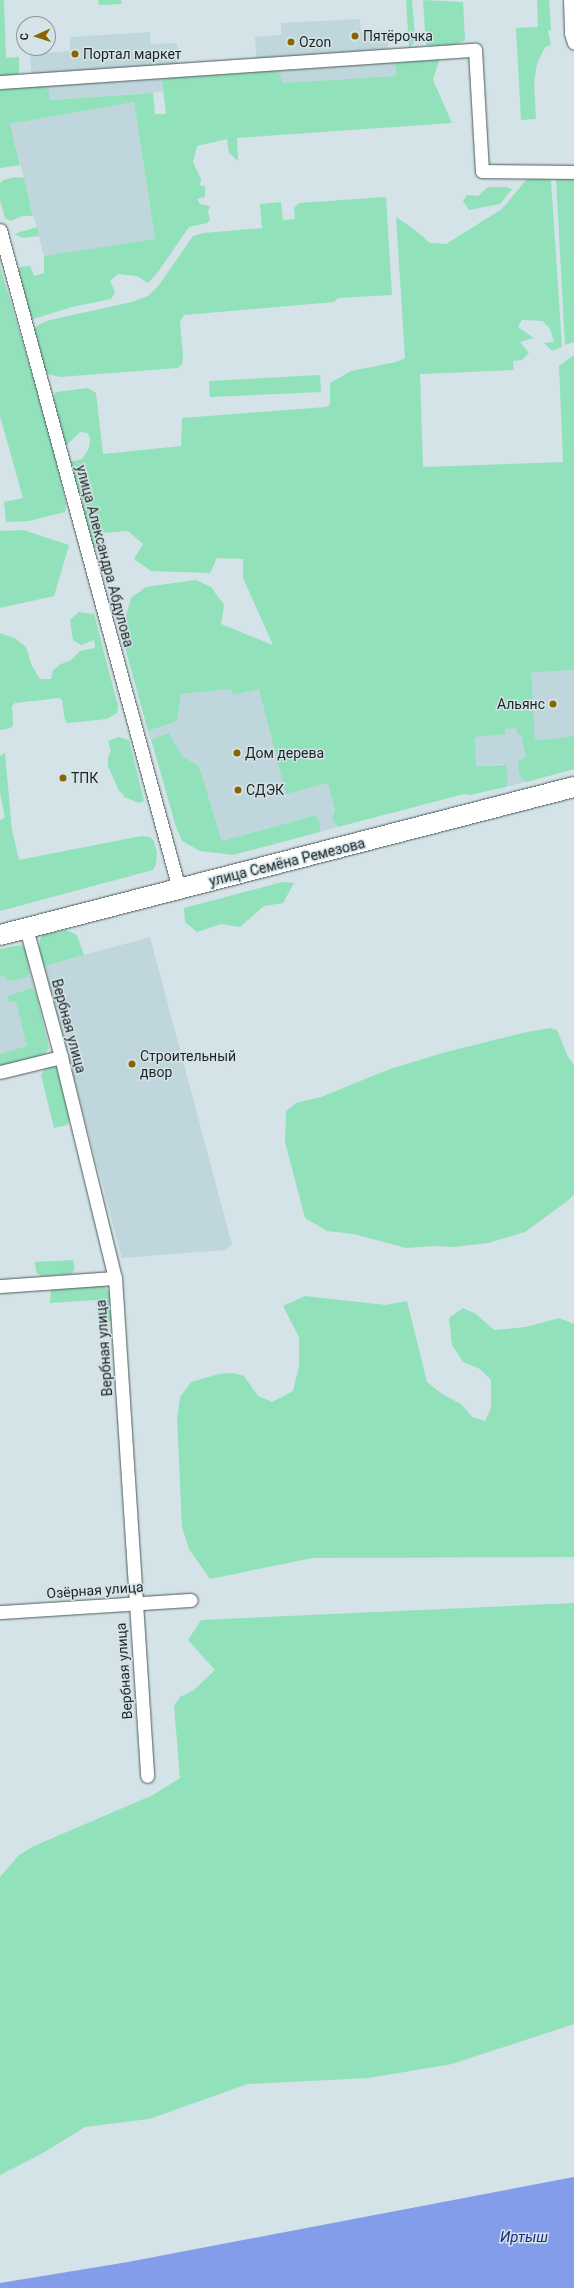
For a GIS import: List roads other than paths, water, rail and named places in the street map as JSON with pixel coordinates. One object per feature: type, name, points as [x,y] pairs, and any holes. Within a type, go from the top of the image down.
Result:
[{"type":"main road","name":"улица Семёна Ремезова","points":[[0,935],[574,787]]},
{"type":"street","points":[[570,0],[574,43]]},
{"type":"street","points":[[0,82],[475,50],[482,171],[574,172]]},
{"type":"street","name":"улица Александра Абдулова","points":[[0,230],[179,890]]},
{"type":"street","name":"Вербная улица","points":[[26,928],[61,1057],[115,1278],[147,1776]]},
{"type":"street","points":[[0,1072],[61,1057]]},
{"type":"street","points":[[0,1286],[115,1278]]},
{"type":"street","name":"Озёрная улица","points":[[0,1612],[191,1600]]},
{"type":"water","name":"Иртыш","points":[[574,2177],[574,2288],[0,2288],[0,2283],[128,2262]]},
{"type":"place","name":"Пятёрочка","points":[[355,36]]},
{"type":"place","name":"Ozon","points":[[291,42]]},
{"type":"place","name":"Портал маркет","points":[[75,54]]},
{"type":"place","name":"Альянс","points":[[553,704]]},
{"type":"place","name":"Дом дерева","points":[[237,753]]},
{"type":"place","name":"ТПК","points":[[63,778]]},
{"type":"place","name":"СДЭК","points":[[238,790]]},
{"type":"place","name":"Строительный двор","points":[[132,1064]]}]
